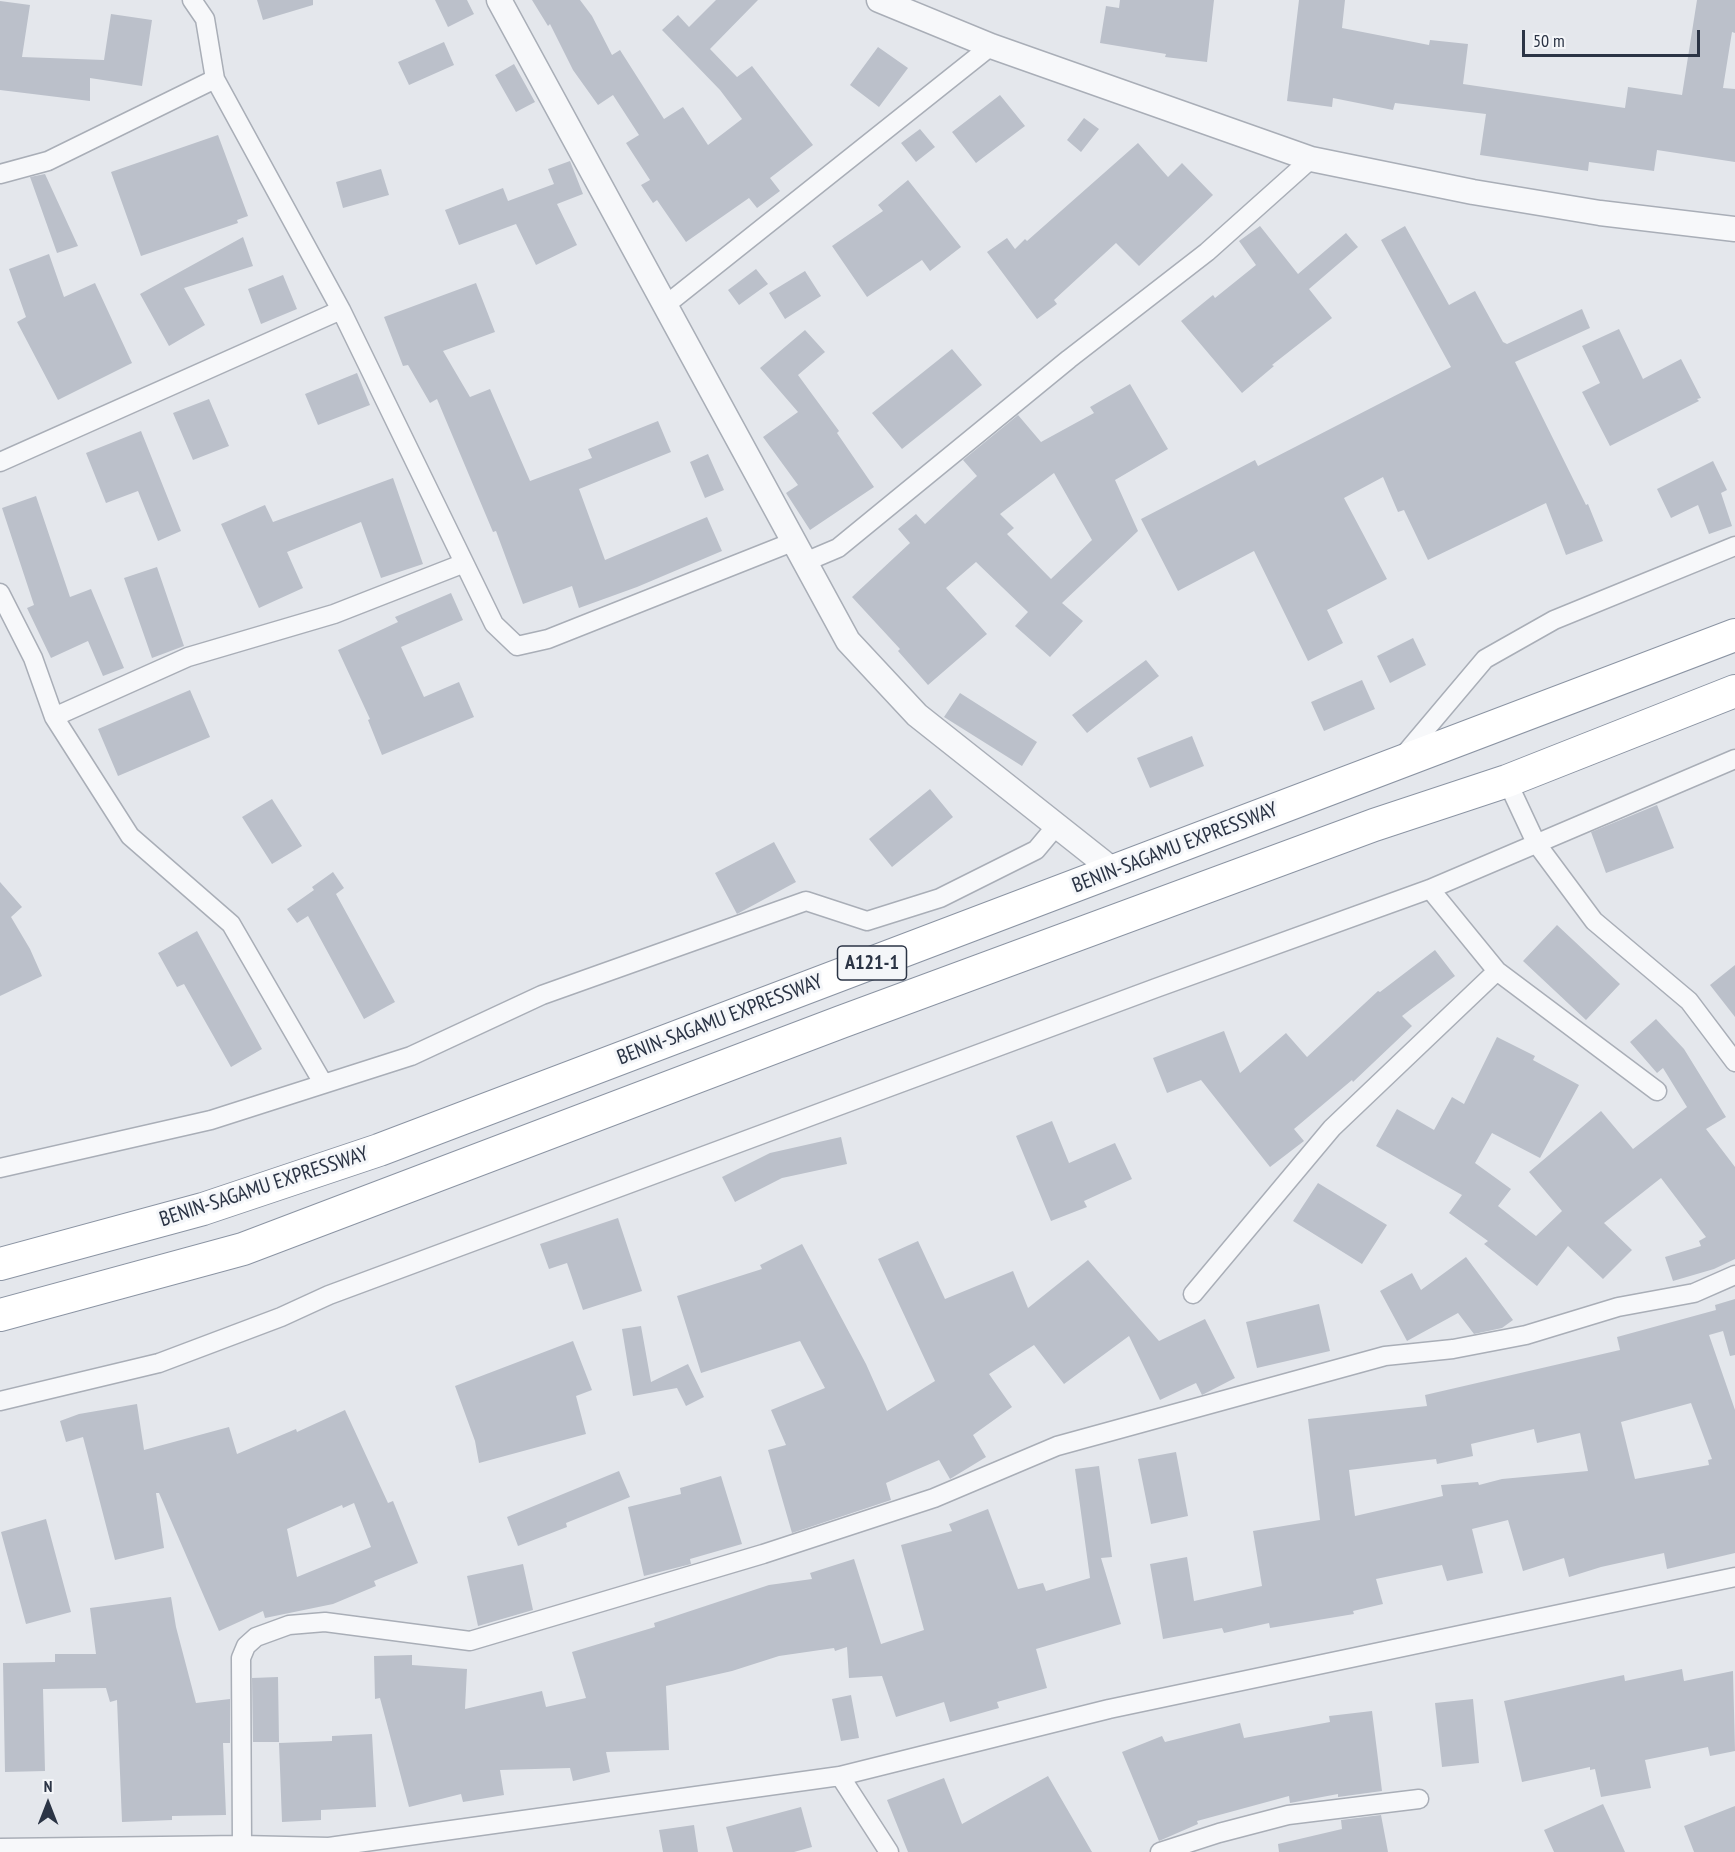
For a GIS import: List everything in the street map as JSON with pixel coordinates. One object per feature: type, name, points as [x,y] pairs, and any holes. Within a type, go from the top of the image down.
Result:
[{"type":"highway","name":"BENIN-SAGAMU EXPRESSWAY","points":[[0,1264],[203,1209],[379,1149],[1735,635]]},
{"type":"highway","name":"A121-1","points":[[0,1315],[243,1249],[841,1022],[1374,825],[1507,781],[1735,691]]},
{"type":"highway","points":[[1356,779],[1374,825]]},
{"type":"street","points":[[192,0],[206,19],[215,79],[341,310],[462,564],[494,624],[517,646],[548,639],[800,552],[838,548],[1069,359],[1207,252],[1311,159]]},
{"type":"street","points":[[499,0],[667,304],[848,641],[916,715],[1114,871]]},
{"type":"street","points":[[879,0],[991,46],[1311,159],[1473,192],[1600,213],[1735,229]]},
{"type":"street","points":[[667,304],[991,46]]},
{"type":"street","points":[[0,174],[48,161],[215,79]]},
{"type":"street","points":[[0,462],[341,310]]},
{"type":"street","points":[[1397,763],[1485,659],[1554,620],[1735,546]]},
{"type":"street","points":[[54,717],[188,657],[334,614],[462,564]]},
{"type":"street","points":[[0,592],[33,658],[54,717],[130,836],[231,924],[323,1083]]},
{"type":"street","points":[[0,1401],[159,1363],[281,1317],[340,1291],[1156,988],[1430,889],[1735,759]]},
{"type":"street","points":[[1507,781],[1536,843],[1594,921],[1689,1001],[1735,1062]]},
{"type":"street","points":[[1,1164],[211,1120],[411,1056],[542,995],[807,901],[867,921],[940,898],[1036,850],[1057,825]]},
{"type":"street","points":[[1430,889],[1497,971],[1657,1090]]},
{"type":"street","points":[[1193,1294],[1332,1128],[1497,971]]},
{"type":"street","points":[[242,1845],[241,1658],[246,1646],[256,1637],[289,1625],[325,1622],[470,1641],[763,1554],[924,1502],[1057,1446],[1385,1356],[1453,1349],[1526,1335],[1618,1307],[1694,1293],[1735,1275]]},
{"type":"street","points":[[0,1848],[242,1845],[329,1850],[840,1776],[1109,1709],[1735,1577]]},
{"type":"street","points":[[840,1776],[889,1852]]},
{"type":"street","points":[[1160,1852],[1219,1833],[1288,1815],[1419,1799]]},
{"type":"building","points":[[257,0],[313,0],[313,5],[263,20]]},
{"type":"building","points":[[435,0],[467,0],[474,14],[448,27]]},
{"type":"building","points":[[532,0],[580,0],[592,16],[612,55],[620,50],[664,119],[683,107],[708,145],[742,119],[720,90],[662,30],[678,15],[689,27],[716,0],[758,0],[710,49],[737,77],[752,66],[813,145],[770,178],[780,191],[757,208],[749,198],[686,242],[657,200],[653,203],[641,185],[650,180],[626,143],[639,135],[613,95],[598,105],[573,70],[550,24],[548,26]]},
{"type":"building","points":[[1120,0],[1214,0],[1207,62],[1165,57],[1166,54],[1100,43],[1106,6],[1119,8]]},
{"type":"building","points":[[1299,0],[1345,0],[1342,28],[1429,45],[1430,40],[1468,44],[1463,84],[1625,108],[1628,87],[1682,95],[1697,0],[1735,0],[1735,33],[1732,32],[1723,88],[1735,89],[1735,162],[1657,150],[1654,171],[1589,162],[1588,171],[1480,155],[1486,114],[1395,103],[1393,110],[1333,98],[1332,107],[1287,101]]},
{"type":"building","points":[[0,1],[30,5],[22,57],[104,60],[111,14],[152,20],[142,86],[90,78],[90,101],[0,90]]},
{"type":"building","points":[[444,42],[454,65],[409,85],[398,62]]},
{"type":"building","points":[[878,47],[908,68],[879,107],[850,85]]},
{"type":"building","points":[[514,64],[535,102],[516,112],[495,75]]},
{"type":"building","points":[[1000,95],[1025,126],[976,163],[952,132]]},
{"type":"building","points":[[1084,118],[1099,129],[1081,152],[1067,140]]},
{"type":"building","points":[[920,129],[935,147],[916,162],[901,143]]},
{"type":"building","points":[[218,135],[248,216],[237,220],[238,223],[141,256],[111,172]]},
{"type":"building","points":[[1138,143],[1168,177],[1182,163],[1213,195],[1139,266],[1116,243],[1054,300],[1057,304],[1037,319],[987,252],[1007,238],[1015,249],[1025,239],[1027,241]]},
{"type":"building","points":[[570,161],[583,194],[557,204],[577,245],[536,265],[516,224],[459,245],[445,210],[503,188],[508,201],[554,184],[548,169]]},
{"type":"building","points":[[381,169],[389,195],[343,208],[336,182]]},
{"type":"building","points":[[45,174],[78,246],[57,253],[30,177]]},
{"type":"building","points":[[908,180],[961,247],[930,271],[922,260],[867,297],[832,246],[883,211],[878,205]]},
{"type":"building","points":[[1260,226],[1298,274],[1346,233],[1358,247],[1309,289],[1332,318],[1272,365],[1274,366],[1242,393],[1181,321],[1213,295],[1215,298],[1256,265],[1239,241]]},
{"type":"building","points":[[1405,226],[1449,305],[1475,291],[1503,342],[1507,344],[1582,309],[1590,328],[1515,362],[1586,505],[1588,504],[1603,541],[1566,555],[1546,503],[1428,560],[1404,510],[1398,512],[1383,477],[1344,498],[1387,579],[1327,610],[1343,643],[1308,661],[1254,551],[1178,591],[1141,519],[1255,460],[1258,466],[1451,367],[1381,240]]},
{"type":"building","points":[[243,237],[253,266],[184,288],[205,325],[169,346],[140,294]]},
{"type":"building","points":[[49,254],[64,297],[95,283],[132,363],[58,400],[17,322],[26,317],[9,269]]},
{"type":"building","points":[[756,269],[768,284],[739,305],[728,290]]},
{"type":"building","points":[[805,271],[821,296],[785,319],[769,293]]},
{"type":"building","points":[[283,275],[297,309],[261,324],[248,289]]},
{"type":"building","points":[[476,283],[495,332],[443,351],[470,397],[490,389],[530,481],[592,458],[588,449],[658,421],[671,452],[579,489],[605,560],[707,517],[722,551],[637,587],[579,608],[572,586],[523,604],[496,531],[493,532],[437,399],[430,403],[408,365],[403,366],[384,317]]},
{"type":"building","points":[[1619,329],[1643,379],[1681,359],[1701,398],[1610,446],[1582,392],[1600,383],[1582,346]]},
{"type":"building","points":[[805,330],[825,352],[798,375],[839,431],[837,433],[874,487],[810,530],[786,493],[798,485],[763,437],[798,412],[760,368]]},
{"type":"building","points":[[952,349],[982,385],[902,449],[872,413]]},
{"type":"building","points":[[357,373],[370,405],[318,425],[305,394]]},
{"type":"building","points":[[1130,384],[1168,449],[1115,480],[1138,531],[1062,603],[1083,621],[1050,657],[1015,626],[1028,612],[976,562],[946,588],[987,634],[928,685],[898,651],[900,649],[852,597],[910,543],[898,529],[916,514],[925,524],[977,476],[963,460],[1018,415],[1041,442],[1094,413],[1090,407]],"holes":[[[1054,473],[1092,540],[1051,579],[1007,534],[1014,528],[1000,514]]]},
{"type":"building","points":[[209,399],[229,446],[193,460],[173,413]]},
{"type":"building","points":[[141,431],[181,531],[158,541],[138,491],[106,503],[86,453]]},
{"type":"building","points":[[708,454],[724,490],[705,498],[690,462]]},
{"type":"building","points":[[1713,461],[1727,490],[1721,493],[1732,526],[1709,534],[1698,505],[1671,518],[1657,489]]},
{"type":"building","points":[[393,478],[423,564],[381,578],[361,522],[287,552],[303,588],[259,608],[221,524],[265,505],[273,522]]},
{"type":"building","points":[[36,496],[70,597],[91,589],[124,668],[103,676],[88,641],[51,658],[27,608],[34,605],[2,508]]},
{"type":"building","points":[[157,567],[184,646],[152,658],[124,578]]},
{"type":"building","points":[[451,593],[463,620],[401,647],[424,697],[459,682],[474,717],[382,755],[368,720],[370,719],[338,650],[398,622],[395,617]]},
{"type":"building","points":[[1413,638],[1426,665],[1390,683],[1377,656]]},
{"type":"building","points":[[1146,660],[1159,676],[1087,733],[1072,715]]},
{"type":"building","points":[[1362,680],[1375,709],[1324,731],[1311,702]]},
{"type":"building","points":[[190,690],[210,737],[118,776],[98,729]]},
{"type":"building","points":[[960,693],[1037,742],[1022,766],[944,717]]},
{"type":"building","points":[[1192,736],[1204,766],[1150,788],[1137,758]]},
{"type":"building","points":[[930,789],[953,817],[892,867],[869,839]]},
{"type":"building","points":[[272,799],[302,846],[272,864],[242,817]]},
{"type":"building","points":[[1657,805],[1674,848],[1606,873],[1591,832]]},
{"type":"building","points":[[774,842],[796,882],[737,914],[715,873]]},
{"type":"building","points":[[333,872],[344,888],[336,894],[395,1002],[364,1019],[308,916],[297,923],[287,909],[314,890],[312,887]]},
{"type":"building","points":[[0,882],[22,907],[11,917],[30,949],[42,976],[0,996]]},
{"type":"building","points":[[1557,925],[1620,984],[1586,1020],[1523,961]]},
{"type":"building","points":[[197,931],[262,1049],[231,1067],[184,984],[177,987],[158,953]]},
{"type":"building","points":[[1435,950],[1455,976],[1402,1016],[1412,1026],[1353,1082],[1352,1080],[1294,1129],[1304,1141],[1270,1167],[1201,1080],[1167,1093],[1153,1058],[1224,1031],[1240,1073],[1286,1033],[1307,1057],[1378,991],[1380,992]]},
{"type":"building","points":[[1735,965],[1735,1017],[1710,985]]},
{"type":"building","points":[[1656,1019],[1684,1049],[1726,1117],[1706,1129],[1735,1167],[1735,1259],[1714,1269],[1673,1281],[1665,1257],[1701,1246],[1699,1241],[1706,1237],[1661,1178],[1604,1223],[1632,1250],[1603,1279],[1568,1246],[1537,1286],[1484,1244],[1488,1241],[1449,1213],[1462,1195],[1376,1146],[1397,1109],[1434,1130],[1452,1097],[1464,1104],[1497,1037],[1535,1056],[1533,1060],[1579,1085],[1540,1158],[1492,1133],[1475,1163],[1511,1189],[1498,1206],[1536,1236],[1562,1211],[1529,1172],[1601,1111],[1633,1149],[1687,1107],[1663,1068],[1657,1073],[1630,1042]]},
{"type":"building","points":[[1052,1121],[1069,1163],[1115,1143],[1132,1179],[1084,1201],[1087,1207],[1051,1221],[1016,1136]]},
{"type":"building","points":[[841,1137],[847,1164],[782,1178],[735,1202],[722,1177],[770,1153]]},
{"type":"building","points":[[1318,1183],[1387,1225],[1362,1264],[1293,1221]]},
{"type":"building","points":[[618,1218],[642,1291],[583,1310],[567,1263],[549,1269],[540,1244]]},
{"type":"building","points":[[918,1241],[945,1299],[1013,1271],[1028,1308],[1088,1260],[1159,1341],[1205,1319],[1235,1378],[1202,1395],[1196,1383],[1160,1400],[1129,1336],[1064,1384],[1034,1345],[989,1374],[1012,1407],[973,1435],[986,1457],[950,1479],[939,1460],[886,1483],[891,1500],[792,1533],[768,1450],[786,1445],[771,1410],[825,1388],[800,1341],[701,1373],[677,1296],[762,1269],[760,1265],[802,1244],[866,1364],[887,1411],[935,1381],[878,1259]]},
{"type":"building","points":[[1466,1257],[1513,1320],[1502,1328],[1474,1334],[1458,1313],[1407,1341],[1380,1291],[1412,1273],[1421,1290]]},
{"type":"building","points":[[1735,1299],[1735,1355],[1730,1356],[1723,1331],[1709,1335],[1735,1410],[1735,1553],[1667,1569],[1664,1553],[1601,1567],[1569,1577],[1564,1558],[1523,1571],[1508,1520],[1472,1529],[1483,1573],[1447,1581],[1442,1565],[1376,1579],[1383,1604],[1353,1611],[1354,1614],[1270,1628],[1269,1623],[1224,1633],[1222,1628],[1163,1639],[1150,1564],[1187,1557],[1194,1601],[1262,1586],[1253,1531],[1320,1520],[1308,1419],[1427,1406],[1425,1395],[1620,1350],[1617,1337],[1716,1310],[1715,1305]],"holes":[[[1691,1403],[1712,1459],[1708,1460],[1709,1465],[1635,1479],[1621,1422]],[[1534,1429],[1537,1443],[1580,1433],[1588,1471],[1502,1479],[1479,1485],[1478,1482],[1441,1485],[1443,1496],[1355,1516],[1349,1470],[1436,1459],[1437,1464],[1473,1456],[1471,1444]]]},
{"type":"building","points":[[1319,1304],[1330,1351],[1257,1368],[1246,1322]]},
{"type":"building","points":[[641,1326],[651,1382],[688,1364],[704,1397],[686,1406],[677,1388],[633,1396],[622,1329]]},
{"type":"building","points":[[573,1341],[592,1390],[576,1396],[586,1434],[479,1463],[475,1441],[455,1386]]},
{"type":"building","points":[[137,1404],[144,1450],[229,1427],[237,1454],[296,1429],[297,1432],[345,1410],[388,1503],[393,1501],[418,1563],[374,1581],[376,1586],[333,1604],[265,1618],[263,1611],[219,1631],[159,1493],[156,1493],[164,1548],[115,1560],[83,1437],[66,1442],[60,1421],[79,1414]],"holes":[[[354,1503],[371,1547],[297,1577],[287,1529],[342,1505],[343,1508]]]},
{"type":"building","points":[[1176,1452],[1188,1516],[1151,1524],[1138,1459]]},
{"type":"building","points":[[1099,1466],[1112,1557],[1101,1558],[1121,1624],[1036,1649],[1047,1688],[997,1702],[999,1708],[950,1722],[944,1702],[896,1717],[882,1676],[849,1678],[847,1647],[835,1651],[834,1648],[779,1656],[732,1671],[666,1686],[669,1750],[606,1752],[610,1772],[573,1781],[570,1768],[500,1770],[504,1795],[463,1802],[461,1794],[409,1807],[380,1698],[375,1699],[374,1656],[412,1655],[412,1665],[467,1669],[465,1709],[542,1691],[546,1707],[586,1698],[572,1652],[655,1627],[654,1623],[769,1585],[812,1579],[810,1573],[854,1559],[881,1644],[924,1630],[901,1545],[952,1531],[949,1524],[988,1509],[1018,1589],[1043,1583],[1046,1591],[1090,1578],[1075,1469]]},
{"type":"building","points":[[619,1471],[630,1497],[566,1523],[567,1527],[518,1546],[507,1517]]},
{"type":"building","points":[[721,1476],[742,1544],[690,1559],[691,1564],[644,1576],[628,1507],[681,1494],[680,1488]]},
{"type":"building","points":[[46,1519],[71,1612],[26,1624],[1,1532]]},
{"type":"building","points":[[523,1564],[533,1610],[478,1626],[467,1576]]},
{"type":"building","points":[[171,1597],[176,1627],[196,1703],[230,1699],[230,1743],[223,1743],[226,1815],[172,1816],[172,1820],[122,1822],[117,1700],[110,1702],[106,1688],[43,1689],[45,1771],[5,1772],[3,1663],[55,1662],[55,1654],[96,1654],[90,1608]]},
{"type":"building","points":[[1682,1669],[1684,1681],[1733,1671],[1735,1751],[1710,1756],[1708,1747],[1645,1760],[1651,1788],[1601,1797],[1595,1769],[1590,1770],[1590,1767],[1522,1782],[1504,1701],[1624,1675],[1625,1681]]},
{"type":"building","points":[[278,1677],[279,1742],[253,1742],[252,1678]]},
{"type":"building","points":[[851,1695],[859,1738],[841,1741],[832,1699]]},
{"type":"building","points":[[1473,1699],[1479,1763],[1442,1767],[1435,1703]]},
{"type":"building","points":[[1372,1711],[1382,1791],[1338,1797],[1338,1794],[1290,1803],[1289,1796],[1197,1821],[1198,1824],[1159,1841],[1122,1752],[1162,1736],[1165,1742],[1240,1723],[1244,1738],[1330,1722],[1329,1716]]},
{"type":"building","points":[[372,1734],[376,1807],[321,1810],[321,1820],[282,1822],[279,1743],[332,1741],[332,1736]]},
{"type":"building","points":[[1048,1776],[1092,1852],[908,1852],[887,1800],[944,1778],[962,1824]]},
{"type":"building","points":[[1603,1804],[1625,1852],[1554,1852],[1544,1830]]},
{"type":"building","points":[[1735,1806],[1735,1852],[1694,1852],[1684,1826]]},
{"type":"building","points":[[801,1807],[812,1847],[794,1852],[733,1852],[726,1827]]},
{"type":"building","points":[[1381,1815],[1388,1852],[1279,1852],[1278,1844],[1342,1829],[1341,1820]]},
{"type":"building","points":[[694,1825],[698,1852],[663,1852],[659,1830]]}]
